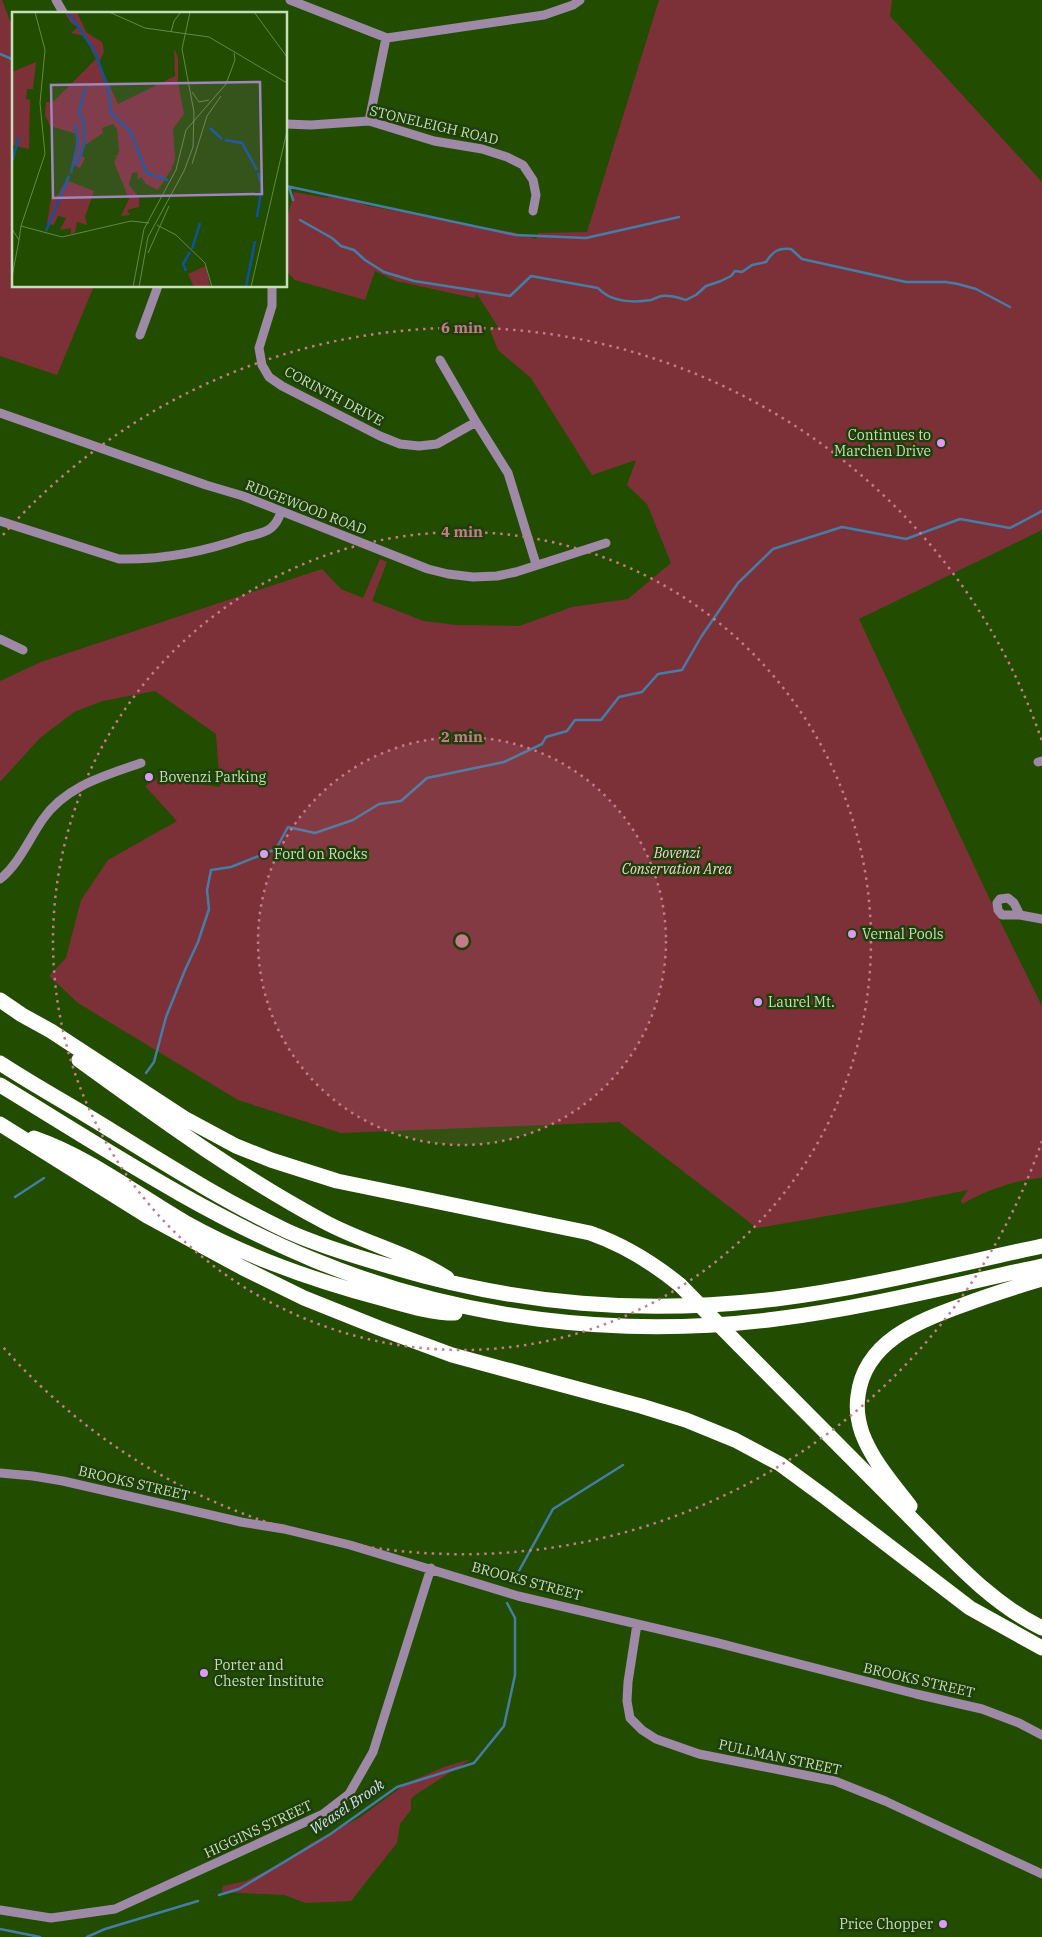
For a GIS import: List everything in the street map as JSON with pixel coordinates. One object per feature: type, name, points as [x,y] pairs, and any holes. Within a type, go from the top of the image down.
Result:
[{"type":"highway","points":[[0,1000],[184,1118],[236,1146],[271,1160],[337,1180],[590,1233],[642,1256],[680,1285],[938,1546],[986,1592],[1029,1622],[1042,1628]]},
{"type":"highway","points":[[22,1015],[32,1027],[84,1065],[261,1187],[325,1223],[427,1265],[458,1286]]},
{"type":"highway","points":[[0,1063],[222,1197],[290,1232],[360,1258],[458,1286],[507,1295],[576,1304],[638,1307],[719,1304],[777,1299],[851,1287],[1042,1246]]},
{"type":"highway","points":[[0,1085],[158,1181],[229,1220],[283,1246],[338,1270],[381,1284],[449,1304],[495,1313],[554,1322],[632,1326],[697,1325],[775,1319],[914,1294],[1042,1266]]},
{"type":"highway","points":[[3,1126],[54,1145],[187,1223],[234,1248],[282,1268],[344,1289],[436,1311],[446,1313],[495,1313]]},
{"type":"highway","points":[[3,1126],[147,1216],[243,1268],[304,1298],[452,1355],[641,1406],[686,1420],[735,1440],[780,1464],[970,1608],[1042,1648]]},
{"type":"highway","points":[[938,1546],[916,1513],[883,1471],[865,1441],[857,1411],[858,1390],[863,1374],[870,1361],[881,1348],[916,1323],[995,1293],[1042,1279]]},
{"type":"street","points":[[56,0],[63,12]]},
{"type":"street","points":[[290,0],[386,38],[544,15],[580,0]]},
{"type":"street","points":[[369,121],[386,38]]},
{"type":"street","name":"STONELEIGH ROAD","points":[[288,124],[311,126],[369,121],[420,138],[448,145],[482,150],[515,160],[523,165],[533,180],[536,196],[534,211]]},
{"type":"street","points":[[140,335],[157,288]]},
{"type":"street","name":"CORINTH DRIVE","points":[[272,288],[272,306],[259,348],[262,364],[269,377],[282,386],[310,402],[400,444],[419,446],[437,444],[476,422]]},
{"type":"street","points":[[440,360],[508,473],[536,564]]},
{"type":"street","name":"RIDGEWOOD ROAD","points":[[0,413],[206,486],[243,496],[428,569],[448,574],[473,577],[497,576],[516,572],[606,543]]},
{"type":"street","points":[[0,521],[119,559],[138,559],[176,556],[232,542],[269,530],[279,519],[281,512]]},
{"type":"street","points":[[0,639],[23,650]]},
{"type":"street","points":[[0,879],[19,857],[46,815],[68,793],[96,779],[141,762]]},
{"type":"street","points":[[1020,915],[1042,919]]},
{"type":"street","name":"BROOKS STREET","points":[[0,1473],[63,1481],[350,1545],[431,1568],[518,1596],[982,1709],[1019,1723],[1042,1735]]},
{"type":"street","name":"HIGGINS STREET","points":[[0,1910],[51,1918],[115,1909],[324,1814],[349,1794],[373,1752],[431,1568]]},
{"type":"street","name":"PULLMAN STREET","points":[[637,1624],[627,1701],[630,1718],[642,1730],[656,1739],[700,1754],[835,1781],[885,1800],[1042,1874]]},
{"type":"green space","points":[[0,0],[2,0],[12,26],[12,288],[93,288],[57,375],[0,356]]},
{"type":"green space","name":"Bovenzi Conservation Area","points":[[659,0],[892,0],[890,16],[1042,182],[1042,530],[859,619],[998,917],[1042,1006],[1042,1178],[1001,1186],[962,1204],[961,1200],[968,1190],[757,1228],[619,1122],[341,1133],[238,1100],[78,1003],[49,976],[66,958],[81,900],[108,860],[177,821],[145,786],[159,778],[220,787],[216,734],[155,691],[103,701],[74,712],[40,738],[0,782],[0,681],[41,662],[322,569],[341,589],[363,598],[380,559],[387,562],[372,601],[424,621],[456,625],[519,626],[572,607],[628,599],[671,563],[647,504],[627,485],[636,460],[592,475],[531,378],[498,350],[490,330],[498,327],[477,294],[474,298],[396,281],[375,271],[365,300],[295,280],[288,273],[288,214],[294,192],[353,201],[369,206],[517,233],[536,239],[538,233],[587,232]]},
{"type":"green space","points":[[471,1759],[411,1799],[411,1810],[400,1824],[397,1843],[351,1901],[306,1903],[284,1895],[222,1892],[223,1886],[246,1881],[359,1818],[407,1783],[444,1767]]},
{"type":"waterway","points":[[0,54],[12,59]]},
{"type":"waterway","points":[[288,186],[516,235],[586,238],[679,217]]},
{"type":"waterway","points":[[289,187],[293,200]]},
{"type":"waterway","points":[[300,220],[332,238],[341,246],[354,250],[365,260],[384,272],[414,281],[510,296],[531,276],[598,288],[615,299],[644,301],[665,296],[686,300],[696,295],[706,286],[731,276],[735,271],[742,272],[752,265],[766,262],[776,251],[791,249],[802,259],[906,282],[946,282],[958,284],[976,289],[1010,307]]},
{"type":"waterway","points":[[146,1073],[154,1062],[166,1017],[198,942],[209,909],[207,890],[211,870],[231,867],[276,849],[288,827],[315,833],[353,820],[379,804],[401,801],[427,778],[504,762],[542,744],[546,737],[567,731],[575,720],[601,720],[619,697],[642,692],[658,674],[682,670],[701,637],[738,583],[773,549],[842,527],[906,539],[960,519],[1010,528],[1042,511]]},
{"type":"waterway","points":[[15,1197],[44,1178]]},
{"type":"waterway","name":"Weasel Brook","points":[[514,1580],[553,1509],[623,1465]]},
{"type":"waterway","name":"Weasel Brook","points":[[219,1895],[239,1889],[329,1835],[397,1787],[474,1763],[504,1726],[515,1675],[515,1618],[507,1603]]},
{"type":"waterway","name":"Weasel Brook","points":[[87,1937],[105,1929],[198,1901]]},
{"type":"waterway","name":"Weasel Brook","points":[[0,1929],[40,1937]]},
{"type":"place","name":"Continues to Marchen Drive","points":[[941,443]]},
{"type":"place","name":"Bovenzi Parking","points":[[149,777]]},
{"type":"place","name":"Ford on Rocks","points":[[264,854]]},
{"type":"place","name":"Vernal Pools","points":[[852,934]]},
{"type":"place","name":"Laurel Mt.","points":[[758,1002]]},
{"type":"place","name":"Porter and Chester Institute","points":[[204,1673]]},
{"type":"place","name":"Price Chopper","points":[[943,1924]]}]
